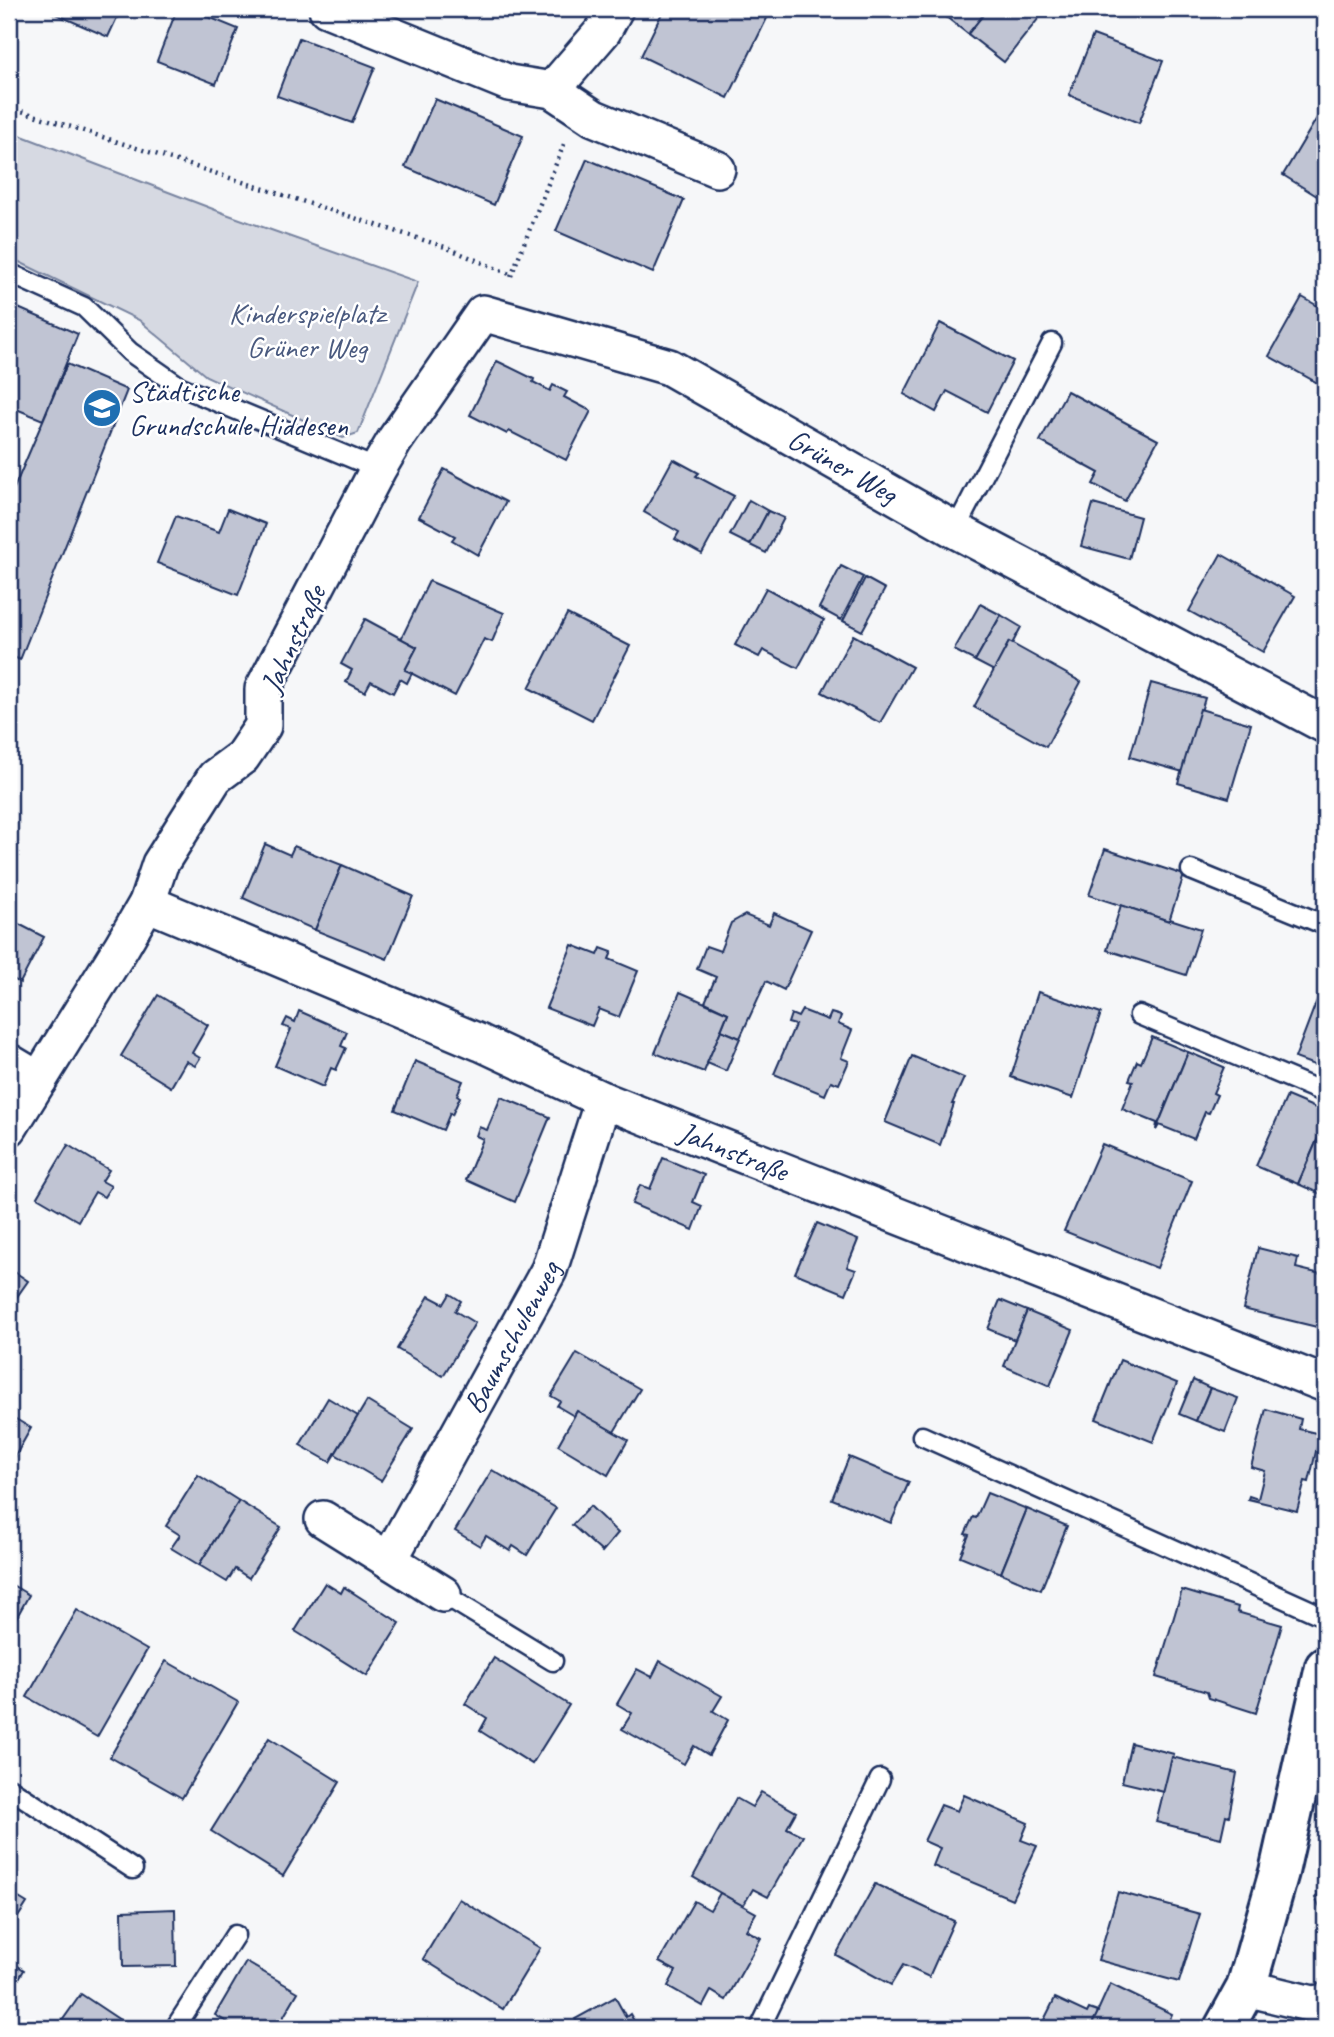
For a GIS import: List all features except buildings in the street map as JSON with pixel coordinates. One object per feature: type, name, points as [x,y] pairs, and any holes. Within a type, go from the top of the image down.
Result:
[{"type":"main road","points":[[1224,2028],[1246,1989],[1279,1872],[1325,1667]]},
{"type":"street","points":[[327,9],[509,83],[552,90],[594,118],[717,169]]},
{"type":"street","points":[[552,90],[603,32],[615,9]]},
{"type":"street","points":[[386,455],[483,313]]},
{"type":"street","name":"Grüner Weg","points":[[483,313],[669,367],[955,530],[1325,725]]},
{"type":"street","name":"Jahnstraße","points":[[9,1128],[147,902],[160,864],[215,777],[242,757],[262,726],[262,689],[386,455]]},
{"type":"street","name":"Jahnstraße","points":[[147,902],[481,1043],[603,1100],[1325,1384]]},
{"type":"street","points":[[9,1062],[40,1080]]},
{"type":"street","name":"Baumschulenweg","points":[[389,1560],[549,1270],[603,1100]]},
{"type":"street","points":[[323,1519],[443,1594]]},
{"type":"street","points":[[1246,1989],[1312,2004],[1325,2002]]},
{"type":"lane","points":[[9,273],[84,307],[130,352],[179,386],[386,455]]},
{"type":"lane","points":[[955,530],[1052,343]]},
{"type":"lane","points":[[1191,870],[1325,925]]},
{"type":"lane","points":[[1139,1015],[1325,1093]]},
{"type":"lane","points":[[922,1436],[1325,1617]]},
{"type":"lane","points":[[443,1594],[553,1661]]},
{"type":"lane","points":[[761,2028],[880,1779]]},
{"type":"lane","points":[[9,1788],[133,1869]]},
{"type":"lane","points":[[175,2028],[235,1935]]},
{"type":"path","points":[[483,313],[512,275],[570,127],[552,90]]},
{"type":"path","points":[[9,107],[445,247],[512,275]]},
{"type":"green space","name":"Kinderspielplatz Grüner Weg","points":[[9,131],[226,214],[418,282],[358,433],[343,438],[206,376],[139,320],[9,257]]},
{"type":"place","name":"Städtische Grundschule Hiddesen","points":[[102,408]]}]
